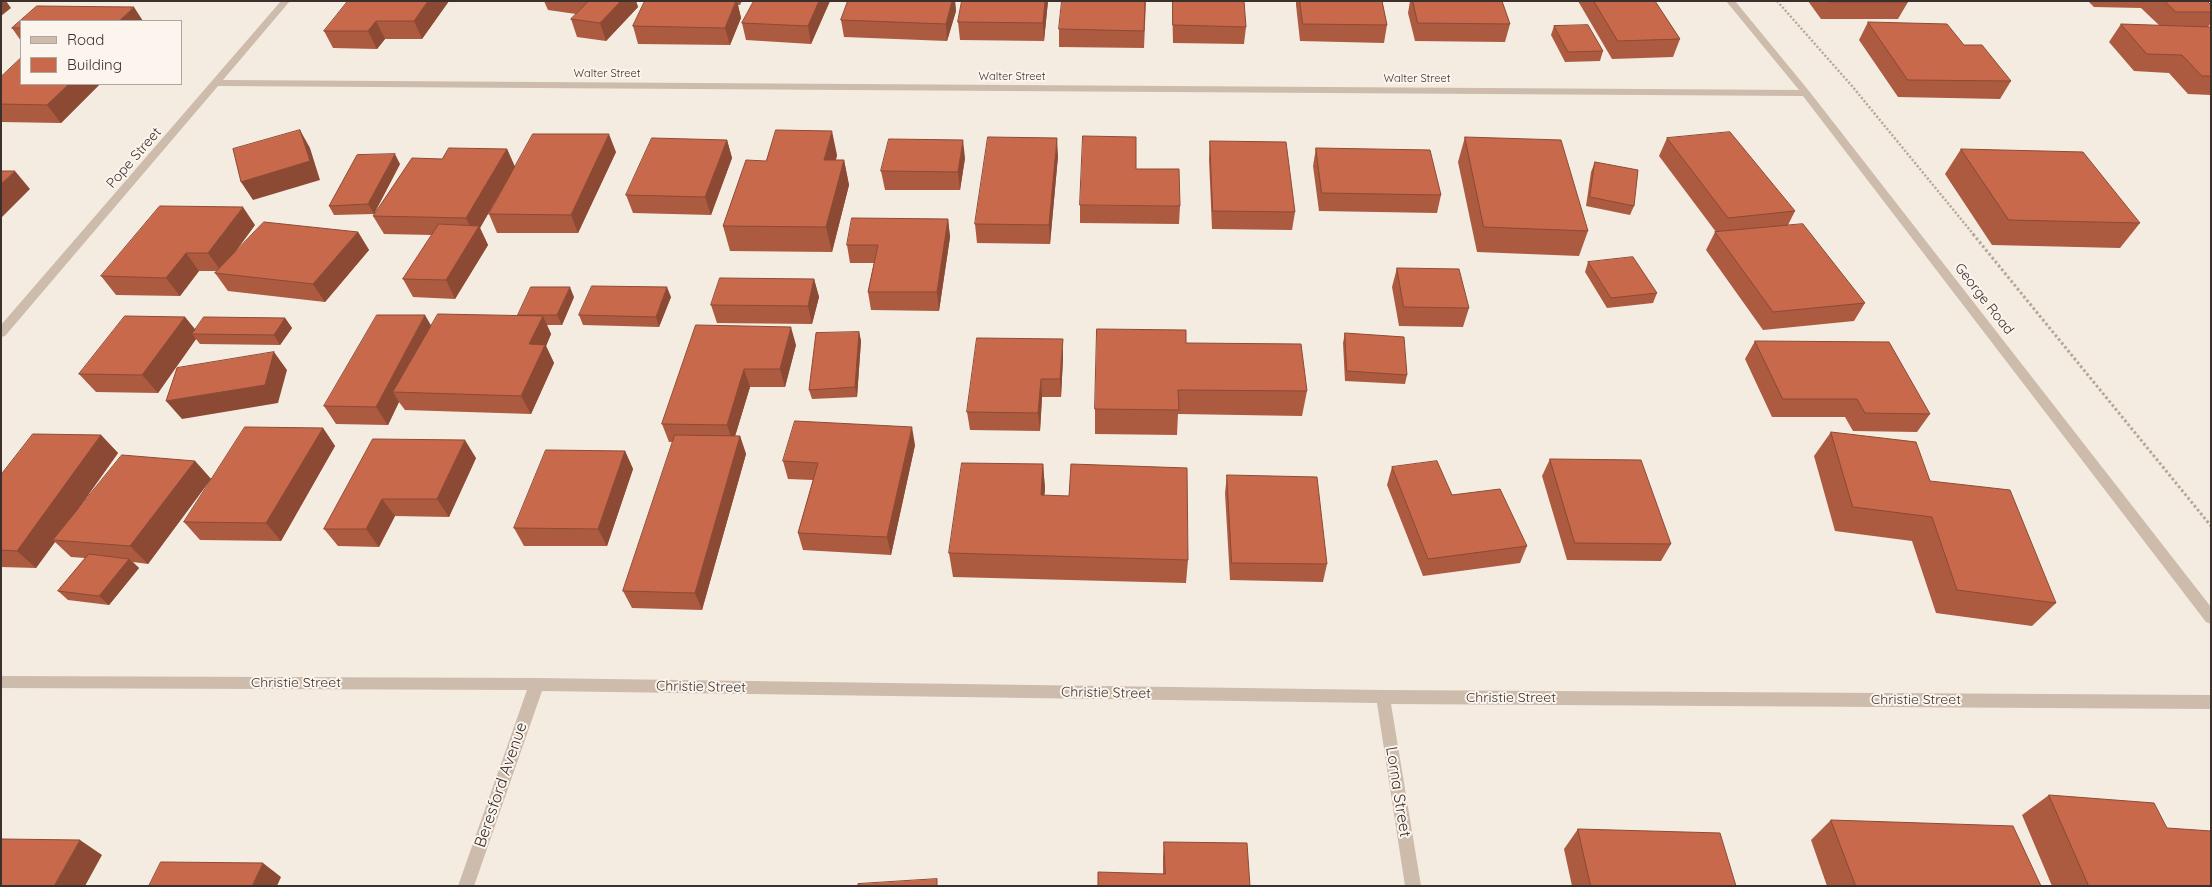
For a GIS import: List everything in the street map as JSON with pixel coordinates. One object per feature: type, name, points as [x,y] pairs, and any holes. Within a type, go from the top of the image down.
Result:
[{"type":"street","name":"Pope Street","points":[[1,333],[286,1]]},
{"type":"street","name":"George Road","points":[[1730,1],[1806,93],[2211,618]]},
{"type":"street","name":"Walter Street","points":[[216,83],[1806,93]]},
{"type":"street","name":"Christie Street","points":[[1,682],[537,684],[1384,697],[2211,702]]},
{"type":"street","name":"Beresford Avenue","points":[[466,886],[537,684]]},
{"type":"street","name":"Lorna Street","points":[[1384,697],[1412,886]]},
{"type":"path","points":[[1777,1],[1852,86],[2211,526]]},
{"type":"building","points":[[348,1],[428,1],[414,21],[376,21],[368,31],[324,31]]},
{"type":"building","points":[[589,1],[621,1],[600,23],[571,19]]},
{"type":"building","points":[[645,1],[736,1],[725,28],[633,26]]},
{"type":"building","points":[[754,1],[819,1],[808,26],[742,23]]},
{"type":"building","points":[[848,1],[952,1],[946,24],[841,20]]},
{"type":"building","points":[[962,1],[1045,1],[1043,23],[958,22]]},
{"type":"building","points":[[1062,1],[1145,1],[1144,31],[1059,29]]},
{"type":"building","points":[[1173,1],[1244,1],[1246,27],[1173,25]]},
{"type":"building","points":[[1300,1],[1382,1],[1387,25],[1303,24]]},
{"type":"building","points":[[1413,1],[1502,1],[1510,24],[1418,23]]},
{"type":"building","points":[[1594,1],[1655,1],[1680,39],[1618,41]]},
{"type":"building","points":[[1907,1],[1908,2],[1830,2]]},
{"type":"building","points":[[2165,1],[2207,1],[2211,5],[2211,12],[2176,12]]},
{"type":"building","points":[[37,6],[134,7],[120,20],[21,20]]},
{"type":"building","points":[[20,21],[20,28],[12,28]]},
{"type":"building","points":[[1868,22],[1947,24],[1964,45],[1982,45],[2011,81],[1908,80]]},
{"type":"building","points":[[2121,24],[2211,27],[2211,76],[2202,76],[2182,55],[2147,54]]},
{"type":"building","points":[[1588,25],[1603,51],[1568,52],[1554,26]]},
{"type":"building","points":[[20,59],[20,85],[68,85],[47,105],[1,104],[1,77]]},
{"type":"building","points":[[300,130],[310,161],[241,182],[233,149]]},
{"type":"building","points":[[776,130],[832,131],[824,160],[844,160],[826,227],[723,226],[746,160],[766,161]]},
{"type":"building","points":[[1730,132],[1795,211],[1728,218],[1667,138]]},
{"type":"building","points":[[533,134],[609,134],[571,215],[489,214]]},
{"type":"building","points":[[1083,136],[1136,137],[1136,169],[1179,169],[1180,206],[1080,205]]},
{"type":"building","points":[[988,137],[1057,138],[1049,225],[975,224]]},
{"type":"building","points":[[1465,137],[1561,140],[1588,231],[1484,227]]},
{"type":"building","points":[[652,138],[727,140],[705,197],[626,195]]},
{"type":"building","points":[[889,139],[963,140],[958,172],[881,171]]},
{"type":"building","points":[[1210,141],[1286,142],[1295,212],[1213,211]]},
{"type":"building","points":[[449,148],[507,149],[466,218],[373,216],[412,158],[442,159]]},
{"type":"building","points":[[1316,148],[1430,150],[1441,195],[1322,193]]},
{"type":"building","points":[[1961,149],[2083,152],[2140,223],[2009,220]]},
{"type":"building","points":[[395,154],[368,204],[329,206],[357,155]]},
{"type":"building","points":[[1595,162],[1638,170],[1634,206],[1590,197]]},
{"type":"building","points":[[1,171],[15,171],[1,184]]},
{"type":"building","points":[[160,206],[243,207],[208,253],[186,253],[166,278],[101,276]]},
{"type":"building","points":[[852,218],[948,219],[937,292],[868,292],[878,245],[847,245]]},
{"type":"building","points":[[264,222],[358,232],[313,284],[215,273]]},
{"type":"building","points":[[439,224],[479,226],[446,280],[403,279]]},
{"type":"building","points":[[1803,224],[1865,303],[1773,312],[1715,232]]},
{"type":"building","points":[[1633,257],[1657,293],[1611,298],[1588,262]]},
{"type":"building","points":[[1397,268],[1459,269],[1469,308],[1404,307]]},
{"type":"building","points":[[720,278],[814,279],[808,306],[711,305]]},
{"type":"building","points":[[592,286],[667,287],[656,317],[579,315]]},
{"type":"building","points":[[531,287],[570,287],[557,315],[518,315]]},
{"type":"building","points":[[438,314],[543,316],[529,344],[545,345],[521,396],[393,392]]},
{"type":"building","points":[[377,315],[425,315],[376,407],[324,406]]},
{"type":"building","points":[[125,316],[185,317],[142,375],[79,374]]},
{"type":"building","points":[[204,317],[285,318],[274,335],[192,334]]},
{"type":"building","points":[[696,325],[791,327],[780,369],[744,369],[727,425],[662,424]]},
{"type":"building","points":[[1097,329],[1186,330],[1186,343],[1301,344],[1307,391],[1178,390],[1179,410],[1095,409]]},
{"type":"building","points":[[859,332],[855,387],[809,390],[816,333]]},
{"type":"building","points":[[1345,333],[1404,337],[1407,375],[1347,371]]},
{"type":"building","points":[[977,338],[1063,339],[1060,379],[1041,379],[1038,413],[967,412]]},
{"type":"building","points":[[1755,341],[1889,342],[1930,414],[1865,413],[1857,399],[1783,399]]},
{"type":"building","points":[[274,352],[265,385],[166,401],[177,368]]},
{"type":"building","points":[[795,421],[912,427],[887,537],[798,533],[818,463],[783,461]]},
{"type":"building","points":[[245,427],[323,428],[266,523],[184,522]]},
{"type":"building","points":[[1831,432],[1916,442],[1930,481],[2010,490],[2056,603],[1957,590],[1932,517],[1853,507]]},
{"type":"building","points":[[33,434],[101,435],[17,551],[1,550],[1,475]]},
{"type":"building","points":[[675,435],[740,436],[695,593],[623,591]]},
{"type":"building","points":[[373,439],[465,440],[437,499],[382,499],[366,529],[324,529]]},
{"type":"building","points":[[546,450],[625,451],[598,529],[514,528]]},
{"type":"building","points":[[122,455],[195,461],[130,546],[53,540]]},
{"type":"building","points":[[1550,459],[1641,460],[1671,544],[1575,543]]},
{"type":"building","points":[[1437,461],[1452,495],[1500,489],[1527,546],[1428,559],[1392,467]]},
{"type":"building","points":[[962,463],[1043,464],[1041,495],[1069,496],[1071,464],[1187,468],[1188,560],[949,553]]},
{"type":"building","points":[[1227,475],[1317,477],[1327,564],[1232,563]]},
{"type":"building","points":[[89,554],[129,559],[99,596],[58,591]]},
{"type":"building","points":[[2049,795],[2154,803],[2167,828],[2211,831],[2211,886],[2089,886]]},
{"type":"building","points":[[1831,820],[2013,826],[2041,886],[1856,886]]},
{"type":"building","points":[[1578,829],[1720,833],[1736,886],[1591,886]]},
{"type":"building","points":[[1,839],[80,840],[54,886],[1,886]]},
{"type":"building","points":[[1164,842],[1247,843],[1250,886],[1098,886],[1098,872],[1165,874]]},
{"type":"building","points":[[161,862],[263,863],[252,886],[149,886]]},
{"type":"building","points":[[937,879],[937,886],[858,886],[858,884]]}]
